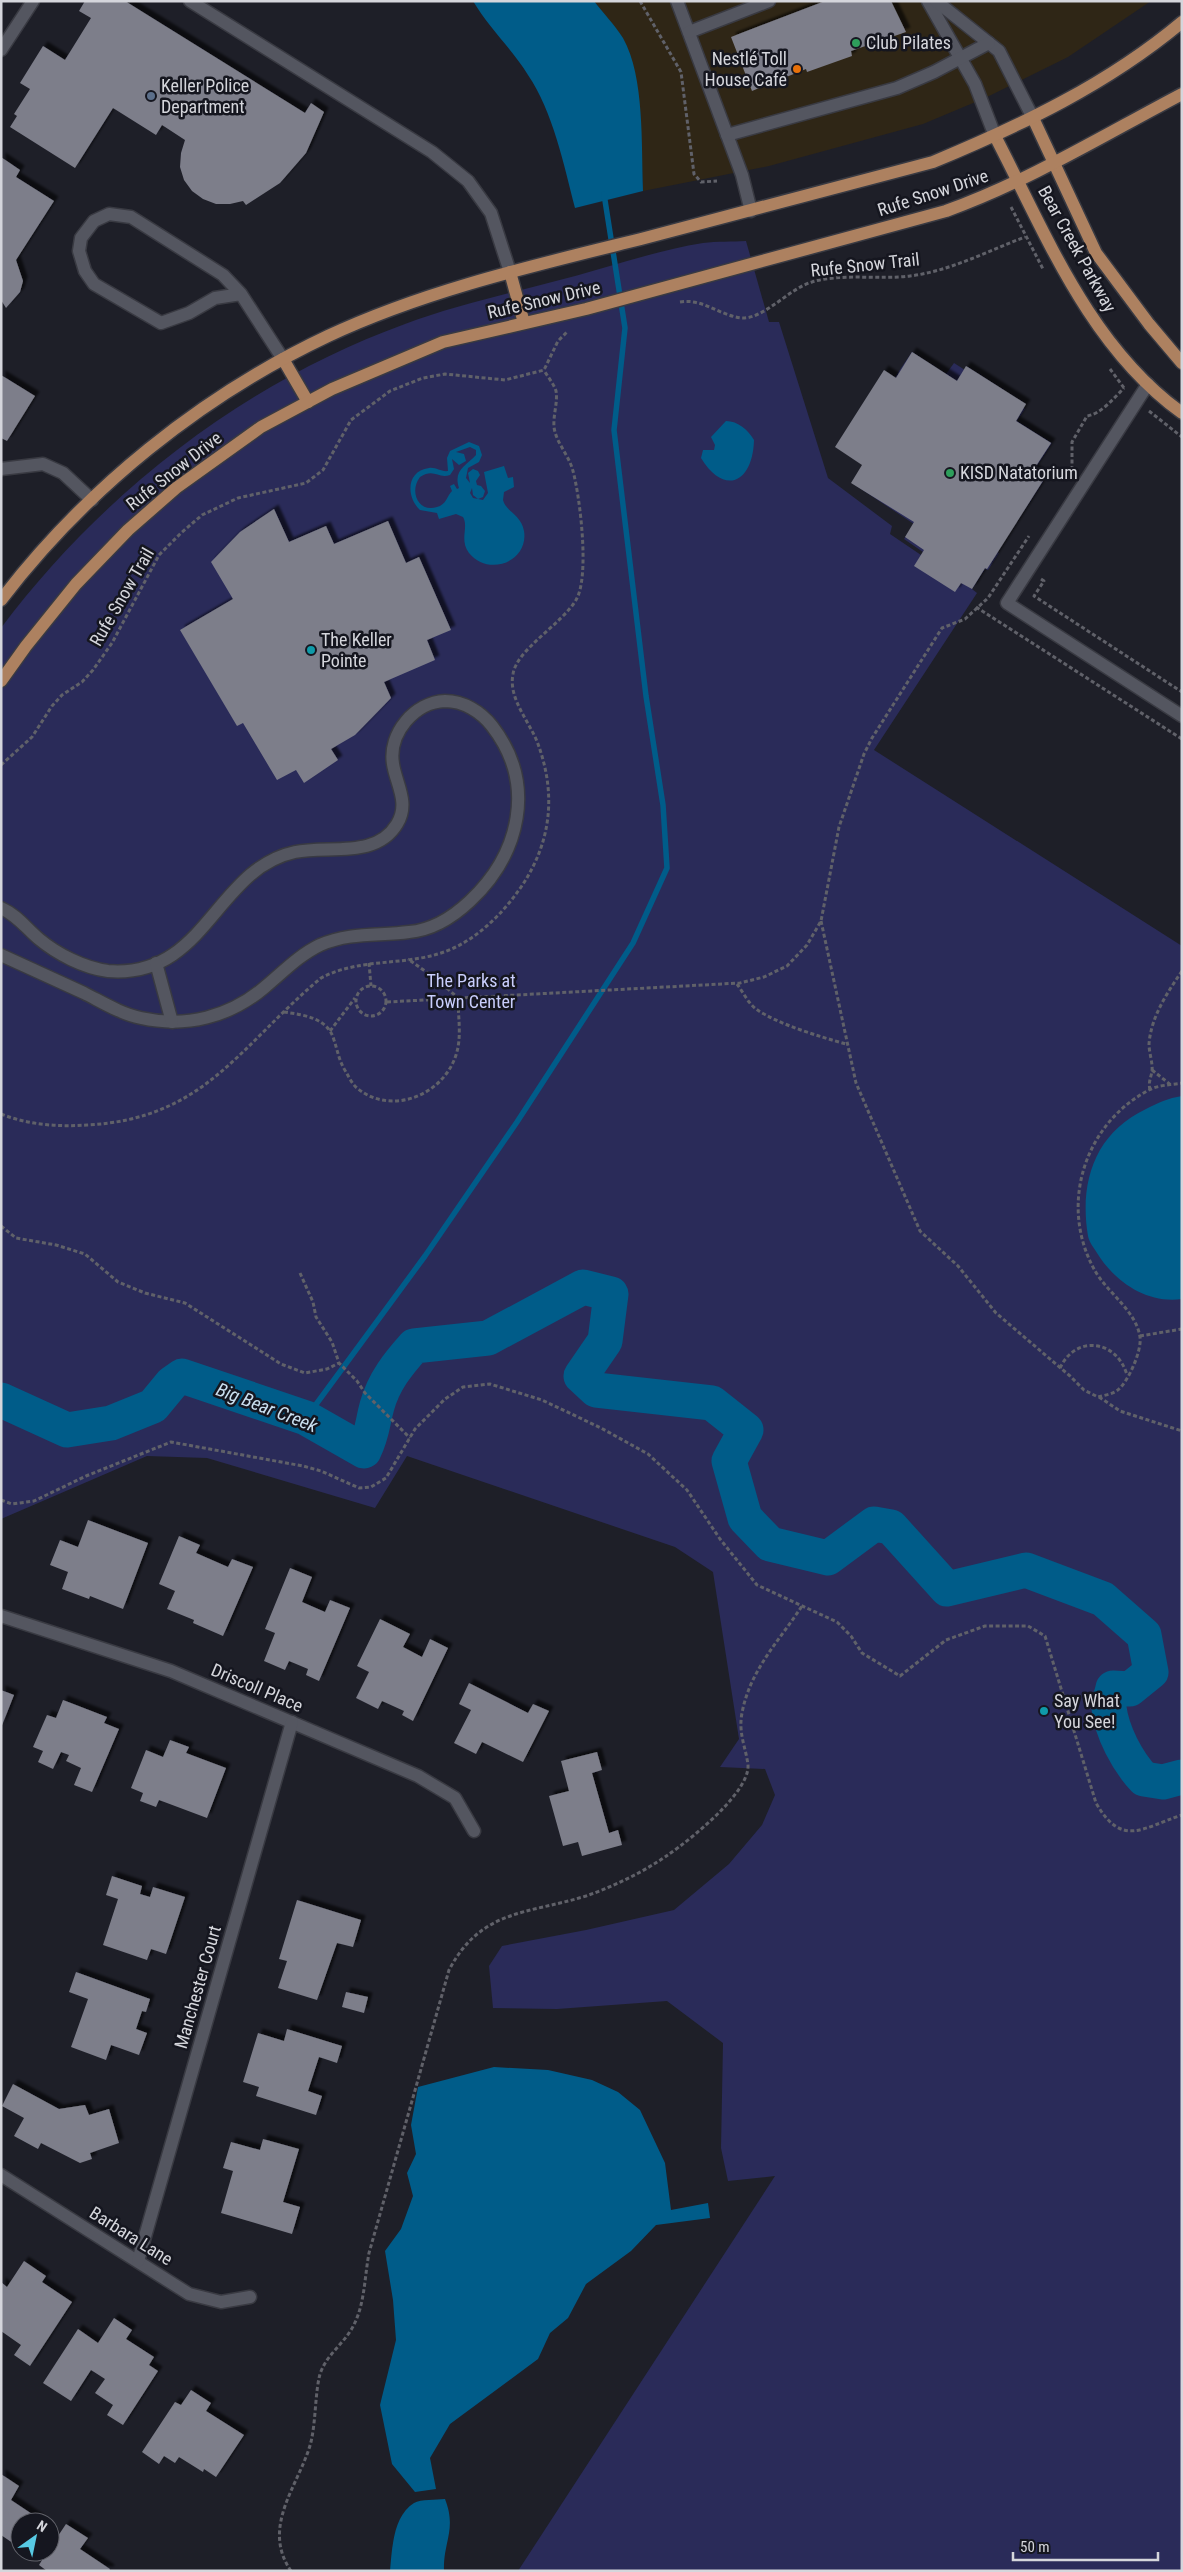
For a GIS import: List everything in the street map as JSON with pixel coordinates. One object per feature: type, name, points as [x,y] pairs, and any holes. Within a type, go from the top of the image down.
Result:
[{"type":"main road","name":"Rufe Snow Drive","points":[[1,600],[40,554],[92,500],[150,448],[193,416],[283,359],[366,319],[510,272],[751,211],[933,162],[995,136],[1078,94],[1126,64],[1182,22]]},
{"type":"main road","name":"Rufe Snow Drive","points":[[1,681],[26,646],[76,584],[128,530],[176,488],[260,427],[332,389],[443,342],[586,309],[946,211],[984,198],[1054,163],[1182,94]]},
{"type":"main road","name":"Bear Creek Parkway","points":[[1033,118],[1096,253],[1149,324],[1182,363]]},
{"type":"main road","name":"Bear Creek Parkway","points":[[995,136],[1054,252],[1086,308],[1126,361],[1163,400],[1182,413]]},
{"type":"main road","points":[[510,272],[524,323]]},
{"type":"main road","points":[[283,359],[308,402]]},
{"type":"street","points":[[1,50],[33,1]]},
{"type":"street","points":[[190,1],[432,152],[468,181],[491,213],[510,272]]},
{"type":"street","points":[[677,1],[742,175],[751,211]]},
{"type":"street","points":[[689,32],[769,1]]},
{"type":"street","points":[[928,1],[974,84],[995,136]]},
{"type":"street","points":[[936,1],[999,51],[1033,118]]},
{"type":"street","points":[[727,135],[897,88],[961,59],[989,43]]},
{"type":"street","points":[[241,294],[216,298],[189,313],[161,323],[94,284],[85,271],[79,251],[81,238],[94,221],[110,214],[131,217],[223,274],[241,294],[283,359]]},
{"type":"street","points":[[1148,384],[1007,603],[1182,716]]},
{"type":"street","points":[[1,469],[43,464],[63,473],[92,500]]},
{"type":"street","points":[[1,908],[24,924],[40,940],[80,963],[106,971],[133,970],[156,964],[180,951],[200,933],[243,881],[259,867],[292,853],[333,848],[354,849],[373,844],[388,836],[399,822],[403,802],[402,792],[393,763],[394,745],[402,727],[412,715],[426,704],[444,701],[458,702],[473,709],[487,720],[500,737],[509,754],[518,788],[519,807],[512,843],[489,881],[461,910],[444,921],[418,931],[358,934],[318,946],[284,970],[248,1000],[232,1010],[214,1017],[172,1022],[136,1018],[1,955]]},
{"type":"street","points":[[156,964],[172,1022]]},
{"type":"street","name":"Driscoll Place","points":[[1,1616],[171,1671],[418,1776],[455,1798],[474,1832]]},
{"type":"street","name":"Manchester Court","points":[[138,2261],[292,1722]]},
{"type":"street","name":"Barbara Lane","points":[[1,2175],[189,2294],[221,2302],[250,2297]]},
{"type":"path","points":[[640,1],[681,72],[694,174],[702,182],[717,181]]},
{"type":"path","name":"Rufe Snow Trail","points":[[682,301],[693,301],[741,318],[756,315],[812,282],[866,277],[910,276],[944,269],[1025,237],[1011,207]]},
{"type":"path","name":"Rufe Snow Trail","points":[[1,764],[32,737],[52,706],[62,695],[82,682],[93,670],[112,643],[159,555],[202,515],[238,498],[289,487],[315,478],[323,470],[352,420],[390,391],[423,378],[445,374],[505,380],[544,370],[564,332],[574,329]]},
{"type":"path","points":[[1068,476],[1073,468],[1072,442],[1077,430],[1087,416],[1093,415],[1110,404],[1124,388],[1182,437]]},
{"type":"path","points":[[387,1002],[737,984],[764,977],[788,966],[807,944],[821,921],[839,827],[868,745],[942,628],[965,619],[988,598],[1033,530]]},
{"type":"path","points":[[1013,561],[1044,581],[1034,596],[1182,692]]},
{"type":"path","points":[[976,607],[1182,739]]},
{"type":"path","points":[[821,921],[846,1044],[856,1083],[920,1230],[958,1266],[996,1313],[1084,1390],[1120,1411],[1182,1431]]},
{"type":"path","points":[[284,1012],[310,1016],[330,1031],[334,1038],[338,1060],[355,1087],[369,1096],[383,1100],[398,1102],[409,1100],[432,1087],[452,1065],[459,1045],[458,998],[431,974],[408,959]]},
{"type":"path","points":[[369,963],[371,986]]},
{"type":"path","points":[[1150,1090],[1148,1083],[1152,1070],[1149,1051],[1154,1020],[1161,1004],[1182,971]]},
{"type":"path","points":[[737,984],[748,1001],[760,1011],[820,1037],[846,1044]]},
{"type":"path","points":[[330,1031],[362,989],[371,986],[384,992],[387,1002],[383,1011],[369,1016],[360,1012],[356,997]]},
{"type":"path","points":[[1152,1070],[1171,1085]]},
{"type":"path","points":[[1098,1397],[1118,1390],[1138,1355],[1140,1336],[1128,1312],[1094,1269],[1081,1233],[1077,1208],[1083,1169],[1088,1152],[1097,1136],[1112,1119],[1150,1090],[1182,1083]]},
{"type":"path","points":[[1,1226],[16,1238],[56,1245],[85,1254],[118,1282],[145,1293],[185,1303],[281,1364],[305,1372],[326,1369],[339,1363]]},
{"type":"path","points":[[300,1274],[313,1302],[316,1317],[332,1342],[339,1363],[410,1438]]},
{"type":"path","points":[[1140,1336],[1182,1329]]},
{"type":"path","points":[[1060,1368],[1072,1350],[1081,1346],[1096,1345],[1108,1350],[1125,1369],[1127,1376]]},
{"type":"path","points":[[1,1500],[12,1504],[34,1501],[86,1476],[171,1442],[303,1466],[321,1471],[359,1488],[372,1487],[386,1478],[415,1429],[445,1398],[463,1387],[490,1384],[542,1400],[601,1428],[648,1454],[687,1490],[720,1539],[757,1585],[837,1622],[851,1636],[862,1653],[900,1676],[946,1640],[985,1626],[1028,1626],[1045,1636],[1096,1803],[1106,1820],[1119,1830],[1135,1831],[1182,1815]]},
{"type":"path","points":[[291,2571],[286,2564],[279,2535],[284,2505],[309,2450],[316,2420],[320,2376],[325,2363],[350,2331],[363,2300],[369,2253],[449,1970],[458,1952],[483,1929],[508,1915],[586,1896],[621,1882],[654,1864],[692,1838],[729,1802],[746,1778],[748,1766],[742,1743],[742,1714],[751,1684],[764,1656],[784,1634],[802,1606]]},
{"type":"shaded area","points":[[594,1],[1151,1],[1068,57],[985,98],[923,124],[769,166],[643,191],[640,110],[623,38]]},
{"type":"green space","name":"The Parks at Town Center","points":[[746,241],[769,322],[779,322],[828,478],[892,526],[890,534],[921,555],[923,552],[904,539],[914,524],[852,483],[864,465],[895,377],[912,352],[946,374],[954,363],[965,370],[968,367],[1017,399],[1014,403],[1025,409],[1017,421],[1052,443],[1035,469],[1046,477],[997,552],[999,553],[988,570],[985,569],[972,589],[977,593],[874,750],[1182,946],[1182,2571],[518,2571],[775,2176],[728,2181],[721,2148],[723,2043],[667,2001],[557,2009],[493,2008],[489,1966],[502,1946],[586,1930],[674,1910],[729,1864],[762,1825],[775,1795],[765,1769],[720,1767],[739,1739],[713,1572],[675,1547],[407,1456],[375,1508],[207,1458],[147,1456],[1,1519],[1,628],[41,578],[85,531],[131,487],[181,447],[234,410],[289,377],[346,348],[405,324],[459,306],[684,246],[714,242]]},
{"type":"water","points":[[473,1],[594,1],[623,38],[635,72],[642,133],[643,191],[575,208],[557,139],[537,90],[522,65]]},
{"type":"water","points":[[726,421],[742,427],[754,440],[749,466],[736,479],[728,481],[719,478],[701,458],[703,450],[714,450],[715,445],[711,437]]},
{"type":"water","points":[[469,442],[479,446],[482,455],[479,462],[468,468],[466,478],[470,483],[468,473],[473,469],[478,471],[480,475],[476,481],[477,485],[481,486],[485,491],[483,497],[478,499],[483,500],[488,493],[484,472],[504,466],[508,478],[513,477],[514,487],[504,492],[503,500],[507,508],[517,517],[522,525],[524,542],[514,558],[506,563],[486,564],[477,560],[469,553],[464,539],[465,521],[463,517],[456,514],[439,519],[437,513],[420,510],[415,505],[411,492],[412,479],[421,470],[429,468],[448,471],[447,458],[450,451]],"holes":[[[470,447],[476,450],[476,455],[459,473],[459,488],[457,489],[454,484],[450,486],[452,491],[446,500],[437,507],[430,508],[420,504],[415,488],[420,477],[429,473],[442,476],[450,475],[454,469],[452,459],[459,465],[466,461],[464,454],[456,452]],[[472,488],[473,495],[478,499],[473,498],[470,493]]]},
{"type":"water","points":[[1182,1096],[1182,1299],[1169,1300],[1156,1298],[1133,1289],[1104,1264],[1089,1238],[1086,1197],[1094,1161],[1114,1131],[1128,1119],[1146,1109],[1168,1099]]},
{"type":"water","points":[[494,2067],[548,2070],[592,2080],[618,2092],[640,2110],[665,2163],[671,2210],[708,2203],[710,2218],[656,2225],[631,2251],[586,2284],[568,2318],[550,2333],[538,2359],[450,2424],[430,2458],[436,2489],[415,2492],[392,2464],[380,2405],[396,2340],[393,2300],[385,2251],[401,2229],[413,2196],[407,2173],[416,2154],[411,2125],[418,2087]]},
{"type":"water","points":[[445,2499],[450,2527],[445,2551],[444,2571],[390,2571],[395,2534],[398,2524],[407,2509],[417,2502]]},
{"type":"building","name":"Keller Police Department","points":[[85,1],[125,1],[305,113],[311,103],[324,112],[306,153],[280,183],[246,205],[243,201],[230,204],[216,204],[203,199],[192,191],[184,180],[180,167],[181,153],[185,140],[162,125],[156,135],[113,108],[75,168],[10,127],[17,116],[14,114],[30,89],[20,83],[43,46],[65,60],[91,18],[79,11]]},
{"type":"building","points":[[825,1],[891,1],[906,32],[851,51],[852,56],[807,72],[806,69],[752,91],[731,37]]},
{"type":"building","points":[[1,157],[20,170],[16,177],[54,201],[16,260],[23,281],[20,292],[6,308],[1,300]]},
{"type":"building","name":"KISD Natatorium","points":[[912,352],[957,381],[966,366],[1026,404],[1016,421],[1051,443],[1034,469],[1046,476],[987,569],[985,568],[972,589],[961,583],[955,592],[914,566],[924,550],[905,537],[914,522],[851,483],[862,465],[835,447],[884,370],[896,378]]},
{"type":"building","points":[[1,375],[35,396],[7,441],[1,438]]},
{"type":"building","name":"The Keller Pointe","points":[[274,509],[289,542],[326,526],[334,544],[388,521],[406,563],[419,557],[451,630],[427,640],[435,660],[384,682],[391,698],[355,735],[331,749],[338,760],[304,783],[296,770],[277,780],[243,723],[237,726],[180,630],[233,599],[211,562],[240,532]]},
{"type":"building","points":[[88,1520],[148,1543],[123,1609],[90,1596],[89,1599],[62,1589],[68,1572],[50,1565],[60,1540],[78,1547]]},
{"type":"building","points":[[179,1536],[200,1545],[196,1553],[228,1567],[232,1559],[253,1567],[223,1636],[193,1623],[194,1620],[167,1609],[175,1591],[159,1584]]},
{"type":"building","points":[[290,1568],[312,1577],[302,1602],[325,1612],[330,1600],[350,1608],[319,1681],[306,1675],[308,1669],[289,1661],[285,1670],[264,1661],[275,1633],[265,1629]]},
{"type":"building","points":[[380,1619],[410,1634],[403,1647],[422,1657],[430,1639],[448,1648],[413,1721],[402,1715],[404,1711],[382,1701],[378,1709],[356,1698],[369,1672],[357,1666]]},
{"type":"building","points":[[469,1683],[528,1713],[533,1704],[549,1711],[523,1762],[482,1742],[476,1754],[454,1743],[471,1710],[459,1704]]},
{"type":"building","points":[[1,1690],[14,1695],[1,1728]]},
{"type":"building","points":[[63,1700],[107,1717],[104,1723],[119,1729],[92,1792],[74,1785],[81,1768],[66,1761],[69,1755],[61,1752],[53,1769],[38,1762],[43,1751],[33,1747],[47,1715],[56,1718]]},
{"type":"building","points":[[170,1740],[189,1747],[186,1753],[226,1768],[207,1818],[159,1800],[156,1807],[140,1801],[143,1793],[131,1788],[146,1750],[163,1757]]},
{"type":"building","points":[[597,1752],[602,1770],[592,1773],[609,1833],[618,1830],[622,1845],[582,1856],[578,1842],[563,1846],[549,1796],[569,1791],[561,1761]]},
{"type":"building","points":[[112,1876],[142,1886],[140,1894],[150,1897],[153,1887],[185,1897],[166,1954],[151,1949],[147,1960],[103,1945],[118,1899],[106,1895]]},
{"type":"building","points":[[297,1900],[361,1920],[353,1947],[337,1943],[317,2000],[278,1988],[287,1961],[279,1959]]},
{"type":"building","points":[[76,1972],[150,1999],[146,2012],[142,2011],[136,2029],[147,2033],[139,2055],[111,2045],[106,2060],[71,2047],[88,1999],[69,1992]]},
{"type":"building","points":[[346,1992],[368,1997],[364,2013],[342,2007]]},
{"type":"building","points":[[287,2029],[342,2046],[337,2063],[319,2057],[308,2091],[322,2096],[316,2115],[256,2096],[259,2087],[243,2082],[258,2033],[284,2041]]},
{"type":"building","points":[[13,2084],[59,2109],[85,2105],[89,2115],[109,2109],[119,2143],[90,2153],[92,2159],[80,2163],[41,2143],[38,2149],[14,2136],[24,2118],[2,2106]]},
{"type":"building","points":[[263,2139],[299,2149],[283,2202],[300,2207],[292,2234],[221,2213],[233,2171],[223,2168],[231,2142],[260,2150]]},
{"type":"building","points":[[24,2261],[46,2276],[42,2282],[72,2302],[30,2366],[14,2355],[21,2345],[1,2331],[1,2282],[7,2287]]},
{"type":"building","points":[[114,2318],[132,2330],[126,2339],[154,2357],[149,2365],[158,2371],[123,2425],[107,2415],[113,2405],[95,2393],[105,2379],[91,2370],[71,2401],[43,2383],[78,2329],[98,2343]]},
{"type":"building","points":[[191,2390],[211,2403],[206,2411],[244,2435],[216,2477],[204,2469],[203,2472],[179,2457],[175,2463],[164,2456],[159,2464],[142,2452],[175,2402],[181,2405]]},
{"type":"building","points":[[1,2474],[19,2486],[11,2500],[29,2512],[10,2512],[10,2541],[1,2535]]},
{"type":"building","points":[[66,2524],[88,2538],[80,2549],[110,2569],[109,2571],[47,2571],[39,2565],[41,2562],[60,2562],[60,2533]]},
{"type":"waterway","points":[[306,1418],[425,1256],[517,1122],[633,943],[667,868],[663,805],[646,696],[614,430],[625,328],[604,194]]},
{"type":"waterway","name":"Big Bear Creek","points":[[1,1400],[67,1430],[111,1423],[153,1406],[172,1383],[182,1376],[306,1418],[364,1451],[383,1389],[397,1366],[414,1346],[488,1338],[583,1287],[611,1294],[605,1341],[581,1376],[596,1390],[712,1403],[746,1430],[729,1461],[745,1518],[770,1544],[828,1558],[874,1524],[891,1527],[947,1589],[1026,1570],[1103,1599],[1144,1635],[1151,1672],[1130,1689],[1113,1688],[1109,1708],[1113,1727],[1121,1746],[1144,1779],[1163,1782],[1182,1777]]},
{"type":"place","name":"Club Pilates","points":[[856,43]]},
{"type":"place","name":"Nestlé Toll House Café","points":[[797,69]]},
{"type":"place","name":"Keller Police Department","points":[[151,96]]},
{"type":"place","name":"KISD Natatorium","points":[[950,473]]},
{"type":"place","name":"The Keller Pointe","points":[[311,650]]},
{"type":"place","name":"Say What You See!","points":[[1044,1711]]}]
